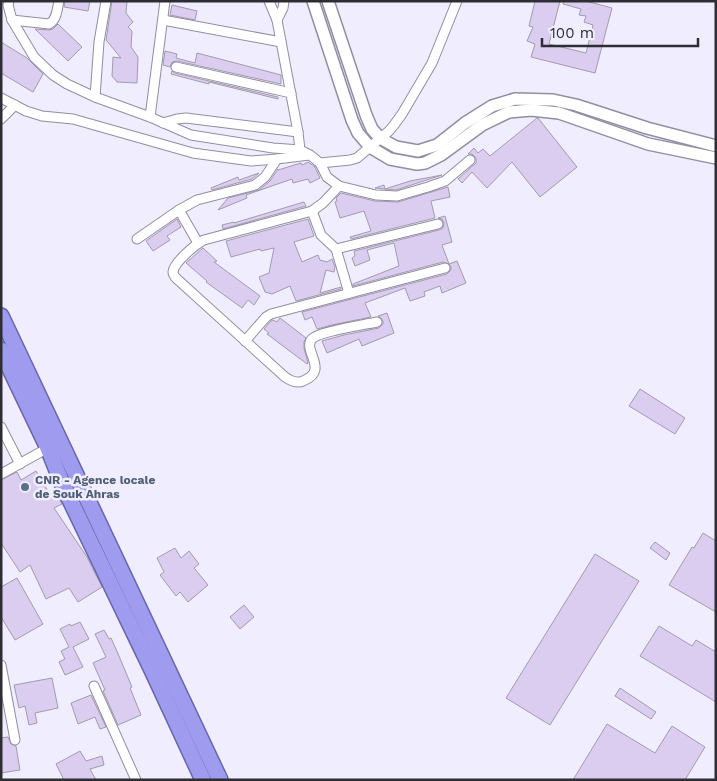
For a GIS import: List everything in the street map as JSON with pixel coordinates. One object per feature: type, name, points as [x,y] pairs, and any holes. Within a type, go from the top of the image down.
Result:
[{"type":"highway","points":[[1,316],[220,780]]},
{"type":"highway","points":[[1,350],[203,780]]},
{"type":"street","points":[[9,1],[8,5],[12,20],[34,57],[53,75],[67,84],[190,134],[273,148],[300,150],[320,163],[327,177],[339,186],[376,195],[397,196],[446,181],[470,160]]},
{"type":"street","points":[[12,20],[52,23],[59,1]]},
{"type":"street","points":[[95,97],[99,42],[106,1]]},
{"type":"street","points":[[150,117],[166,1]]},
{"type":"street","points":[[269,1],[277,20],[300,150]]},
{"type":"street","points":[[277,20],[284,1]]},
{"type":"street","points":[[313,1],[358,133],[370,147],[390,159],[417,164],[425,163],[442,155],[482,125],[509,112],[531,110],[559,113],[648,144],[716,158]]},
{"type":"street","points":[[328,1],[372,129],[380,138],[396,147],[418,151],[437,145],[465,123],[492,106],[515,99],[553,100],[576,105],[647,128],[716,146]]},
{"type":"street","points":[[320,163],[357,158],[389,131],[402,114],[432,63],[457,1]]},
{"type":"street","points":[[163,20],[281,42]]},
{"type":"street","points":[[176,67],[291,94]]},
{"type":"street","points":[[1,98],[26,111],[42,116],[73,119],[193,153],[251,161],[310,155]]},
{"type":"street","points":[[1,119],[15,105]]},
{"type":"street","points":[[163,123],[186,118],[298,132]]},
{"type":"street","points":[[137,239],[197,200],[255,184],[265,177],[277,159]]},
{"type":"street","points":[[339,186],[312,211],[198,243],[188,251],[176,266],[173,271],[174,275],[176,279],[285,377],[296,382],[302,382],[312,376],[315,371],[310,346],[313,338],[326,333],[376,322]]},
{"type":"street","points":[[179,210],[198,243]]},
{"type":"street","points":[[312,211],[321,235],[336,249],[350,293]]},
{"type":"street","points":[[336,249],[438,224]]},
{"type":"street","points":[[245,341],[266,317],[271,314],[445,268]]},
{"type":"street","points":[[1,428],[20,464]]},
{"type":"street","points":[[1,474],[48,448]]},
{"type":"street","points":[[1,665],[15,740]]},
{"type":"street","points":[[94,686],[136,780]]},
{"type":"building","points":[[65,1],[90,1],[88,11],[64,7]]},
{"type":"building","points":[[112,1],[127,1],[126,13],[133,22],[128,27],[132,31],[131,47],[138,57],[137,83],[117,82],[112,76],[113,57],[121,58],[106,40]]},
{"type":"building","points":[[535,1],[560,1],[549,44],[586,53],[593,25],[584,22],[586,16],[579,15],[581,9],[563,4],[564,1],[586,1],[612,8],[595,73],[531,57],[535,44],[527,41],[533,27],[529,26]]},
{"type":"building","points":[[172,5],[197,11],[195,20],[170,15]]},
{"type":"building","points":[[58,24],[82,47],[68,61],[35,29],[49,30]]},
{"type":"building","points":[[1,42],[27,58],[43,74],[33,92],[1,73]]},
{"type":"building","points":[[165,51],[177,54],[176,58],[195,63],[197,53],[281,75],[281,84],[177,61],[172,62],[170,67],[163,65]]},
{"type":"building","points":[[172,71],[278,97],[278,99],[171,74]]},
{"type":"building","points":[[537,118],[577,167],[540,197],[512,162],[487,188],[472,172],[462,183],[458,179],[476,163],[476,158],[472,154],[468,154],[474,148],[478,153],[483,149],[490,156]]},
{"type":"building","points":[[308,162],[315,167],[320,178],[310,183],[308,179],[293,183],[292,179],[246,195],[247,198],[218,210],[228,198],[259,190],[270,181],[278,169],[301,163],[302,165]]},
{"type":"building","points":[[259,173],[252,179],[212,190],[211,188],[238,177],[239,180]]},
{"type":"building","points":[[442,175],[396,190],[385,189],[410,181]]},
{"type":"building","points":[[384,185],[385,189],[375,188]]},
{"type":"building","points":[[448,187],[450,197],[431,201],[435,218],[351,239],[350,237],[371,231],[364,211],[340,218],[335,202],[341,193],[375,201],[398,202]]},
{"type":"building","points":[[304,202],[306,206],[223,229],[222,225]]},
{"type":"building","points":[[445,216],[452,242],[442,245],[449,264],[443,262],[353,286],[353,284],[399,266],[394,243],[367,250],[370,260],[355,266],[352,258],[355,256],[354,251],[439,230],[443,228],[444,223],[442,219],[438,218]]},
{"type":"building","points":[[177,219],[181,227],[167,236],[170,240],[153,251],[146,241]]},
{"type":"building","points":[[308,219],[314,236],[294,242],[302,262],[318,255],[320,260],[327,262],[332,259],[335,267],[334,272],[326,270],[320,293],[341,287],[341,289],[296,301],[290,286],[272,294],[265,292],[259,277],[269,273],[274,248],[261,251],[260,249],[231,257],[226,241]]},
{"type":"building","points":[[203,248],[217,261],[214,262],[260,296],[254,305],[248,300],[242,308],[206,282],[186,263]]},
{"type":"building","points":[[457,261],[466,283],[442,293],[440,286],[424,292],[425,296],[410,301],[405,288],[365,303],[371,317],[317,329],[312,317],[305,320],[302,312],[447,274],[451,270],[449,264]]},
{"type":"building","points":[[387,313],[394,333],[362,346],[359,339],[327,353],[322,341],[379,328],[383,321],[378,316]]},
{"type":"building","points":[[280,318],[306,338],[304,348],[307,364],[267,334],[269,333],[264,329],[270,322],[273,320],[277,322]]},
{"type":"building","points":[[640,389],[685,418],[675,434],[629,406]]},
{"type":"building","points":[[36,471],[52,498],[58,496],[62,504],[54,508],[87,557],[102,587],[78,602],[69,588],[46,599],[30,565],[20,572],[1,543],[1,480],[17,472],[21,480]]},
{"type":"building","points":[[703,533],[716,541],[716,612],[669,585],[692,547],[694,548]]},
{"type":"building","points":[[655,542],[670,553],[666,560],[650,548]]},
{"type":"building","points":[[175,548],[181,558],[189,551],[199,564],[194,568],[208,585],[188,602],[180,592],[176,596],[160,575],[164,572],[157,558]]},
{"type":"building","points":[[595,554],[639,581],[550,725],[506,698]]},
{"type":"building","points":[[17,578],[43,624],[15,640],[1,617],[1,587]]},
{"type":"building","points":[[244,605],[254,617],[240,629],[230,617]]},
{"type":"building","points":[[80,622],[89,639],[73,647],[83,667],[65,675],[59,662],[65,659],[61,651],[69,647],[60,629]]},
{"type":"building","points":[[659,626],[692,646],[696,640],[716,652],[716,702],[640,656]]},
{"type":"building","points":[[104,630],[109,639],[111,638],[116,649],[132,687],[130,688],[141,715],[118,725],[93,663],[106,657],[95,634]]},
{"type":"building","points":[[52,678],[58,708],[35,713],[37,723],[29,725],[25,706],[19,708],[14,685]]},
{"type":"building","points":[[620,688],[656,712],[651,719],[615,696]]},
{"type":"building","points":[[91,695],[106,727],[100,729],[95,717],[78,724],[71,703]]},
{"type":"building","points":[[607,724],[655,753],[672,726],[705,747],[685,780],[573,780]]},
{"type":"building","points":[[8,737],[11,744],[16,746],[20,770],[1,773],[1,738]]},
{"type":"building","points":[[80,751],[86,761],[102,756],[104,765],[90,769],[96,780],[64,780],[56,764]]},
{"type":"place","name":"CNR - Agence locale de Souk Ahras","points":[[25,487]]}]
